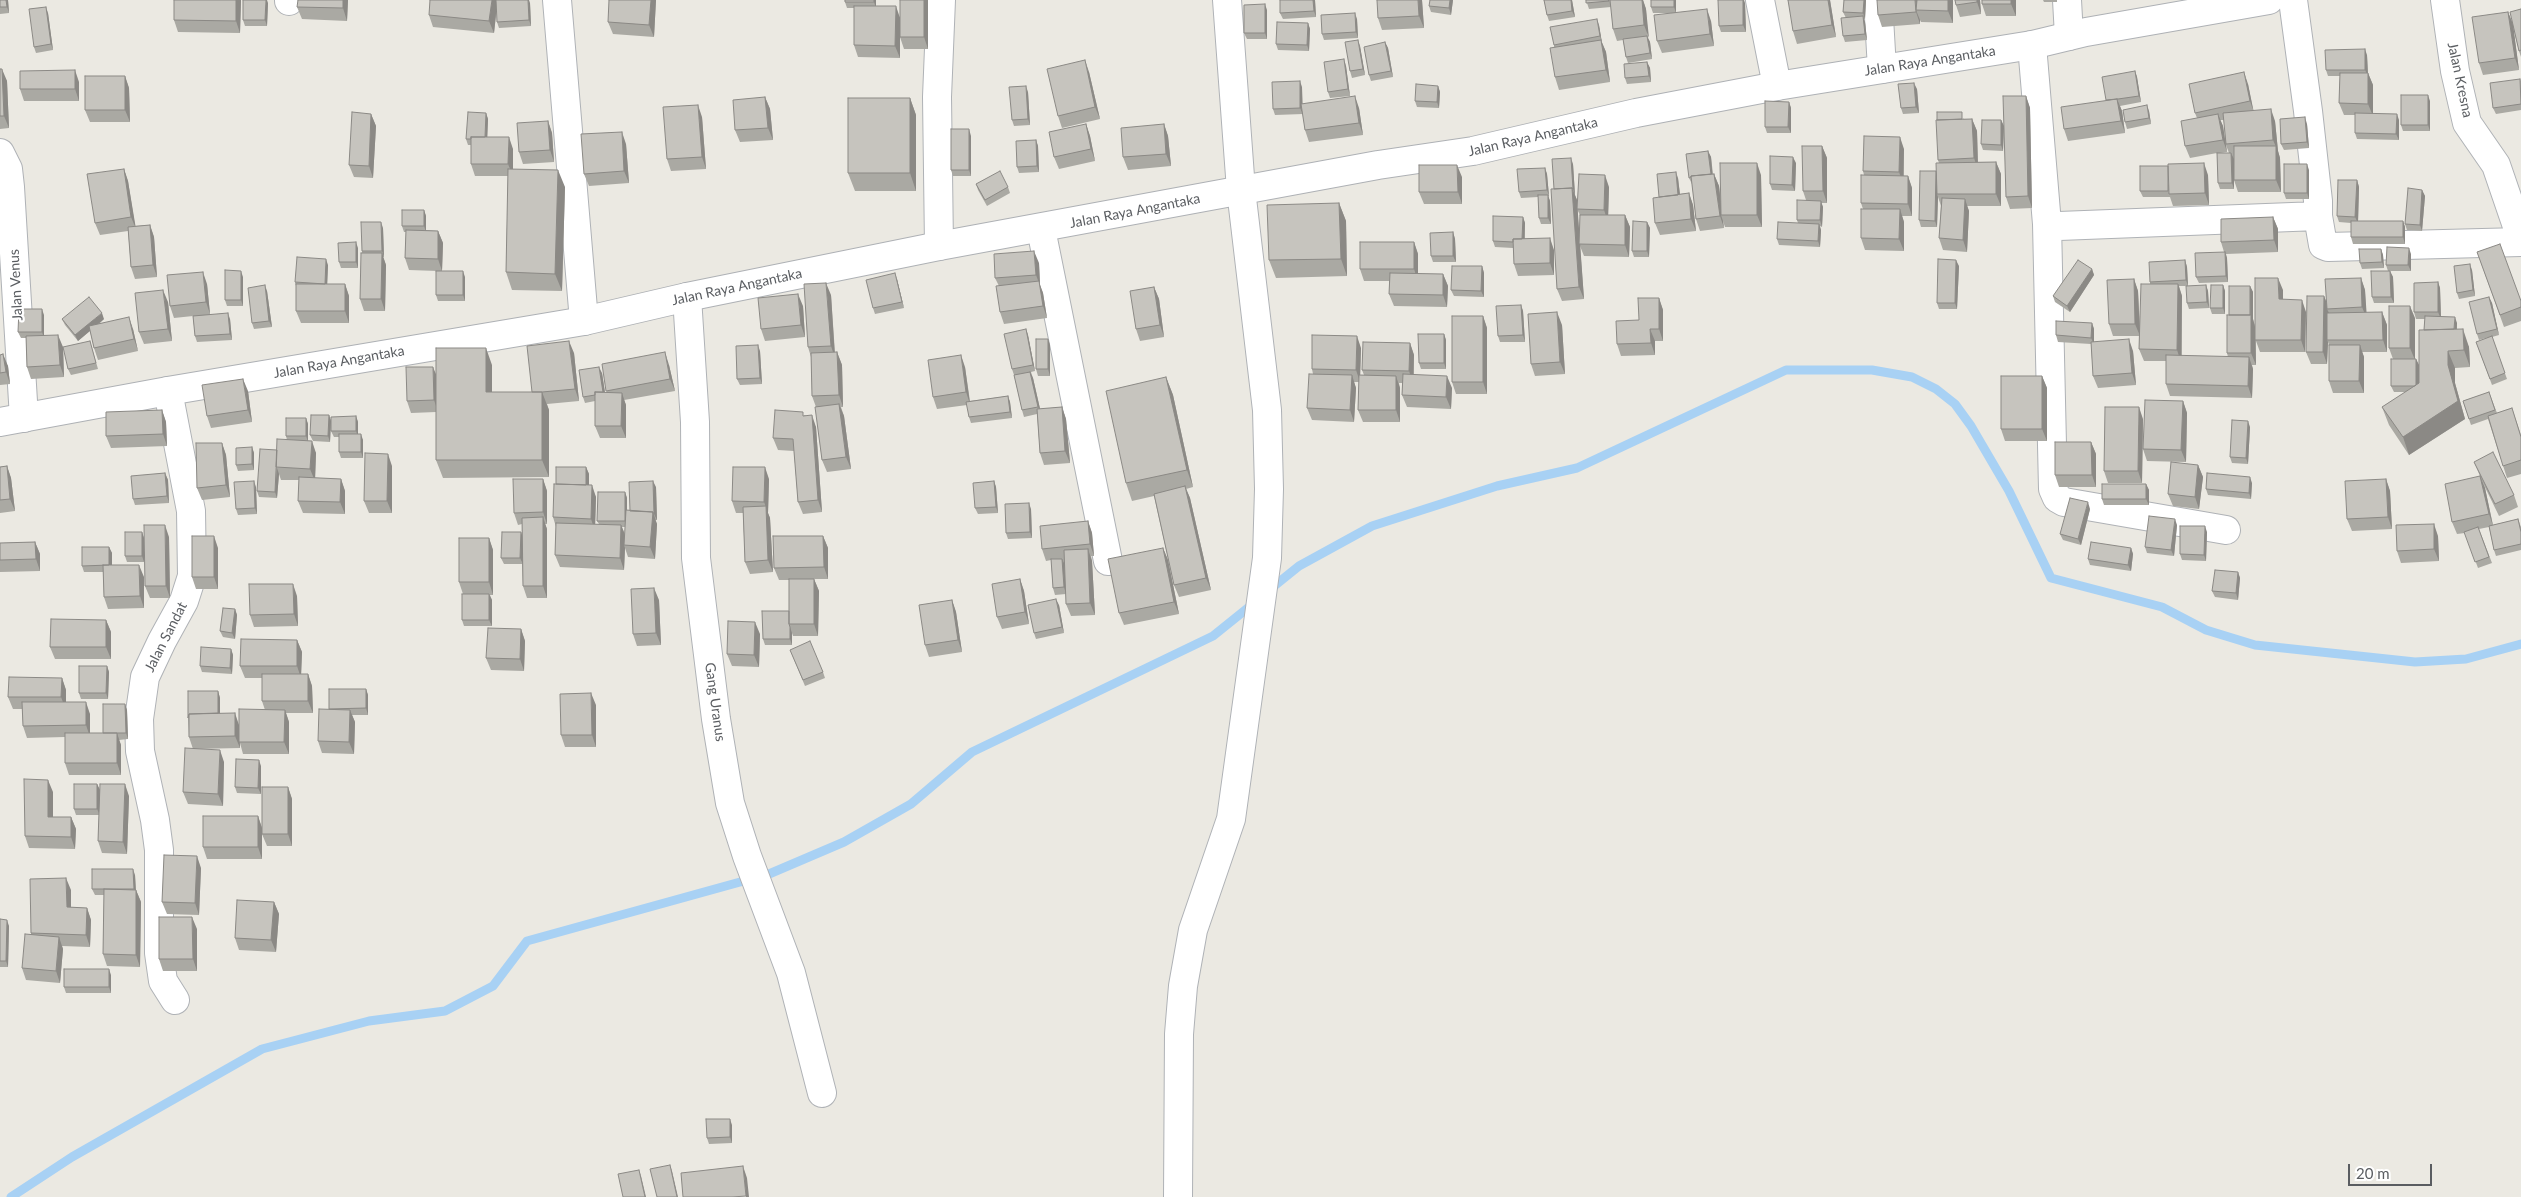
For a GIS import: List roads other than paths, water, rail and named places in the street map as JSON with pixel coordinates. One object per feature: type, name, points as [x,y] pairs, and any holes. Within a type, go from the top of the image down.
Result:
[{"type":"street","points":[[557,0],[584,321]]},
{"type":"street","points":[[939,246],[937,97],[941,0]]},
{"type":"street","points":[[1178,1197],[1179,1034],[1183,986],[1193,930],[1231,819],[1267,558],[1269,489],[1267,410],[1241,190],[1227,0]]},
{"type":"street","points":[[1760,0],[1777,86]]},
{"type":"street","points":[[1878,0],[1882,69]]},
{"type":"street","points":[[2067,0],[2069,36]]},
{"type":"street","name":"Jalan Raya Angantaka","points":[[12,420],[168,391],[584,321],[687,297],[939,246],[1042,229],[1241,190],[1473,151],[1636,113],[1777,86],[2032,45],[2069,36],[2269,0]]},
{"type":"street","points":[[2292,0],[2308,111],[2318,216],[2323,245],[2328,247],[2521,242]]},
{"type":"street","name":"Jalan Kresna","points":[[2445,0],[2456,71],[2468,123],[2496,165],[2521,238]]},
{"type":"street","points":[[2032,45],[2048,224],[2054,489],[2057,498],[2064,502],[2226,530]]},
{"type":"street","name":"Jalan Venus","points":[[0,153],[8,169],[10,188],[12,420]]},
{"type":"street","points":[[2048,224],[2058,226],[2318,216]]},
{"type":"street","points":[[1042,229],[1108,561]]},
{"type":"street","name":"Gang Uranus","points":[[687,297],[695,422],[696,558],[730,803],[747,856],[790,973],[822,1093]]},
{"type":"street","name":"Jalan Sandat","points":[[168,391],[191,511],[192,576],[184,601],[162,641],[146,677],[140,719],[140,751],[159,850],[159,953],[162,981],[176,1000]]},
{"type":"waterway","points":[[1268,591],[1299,566],[1372,526],[1497,486],[1577,468],[1786,370],[1872,370],[1912,377],[1936,389],[1955,404],[1971,426],[2009,491],[2051,578],[2162,607],[2206,630],[2255,645],[2415,662],[2466,659],[2521,644]]},
{"type":"waterway","points":[[11,1197],[72,1157],[262,1049],[369,1021],[445,1011],[493,986],[527,941],[769,874],[844,842],[911,804],[972,752],[1213,636],[1254,603]]}]
